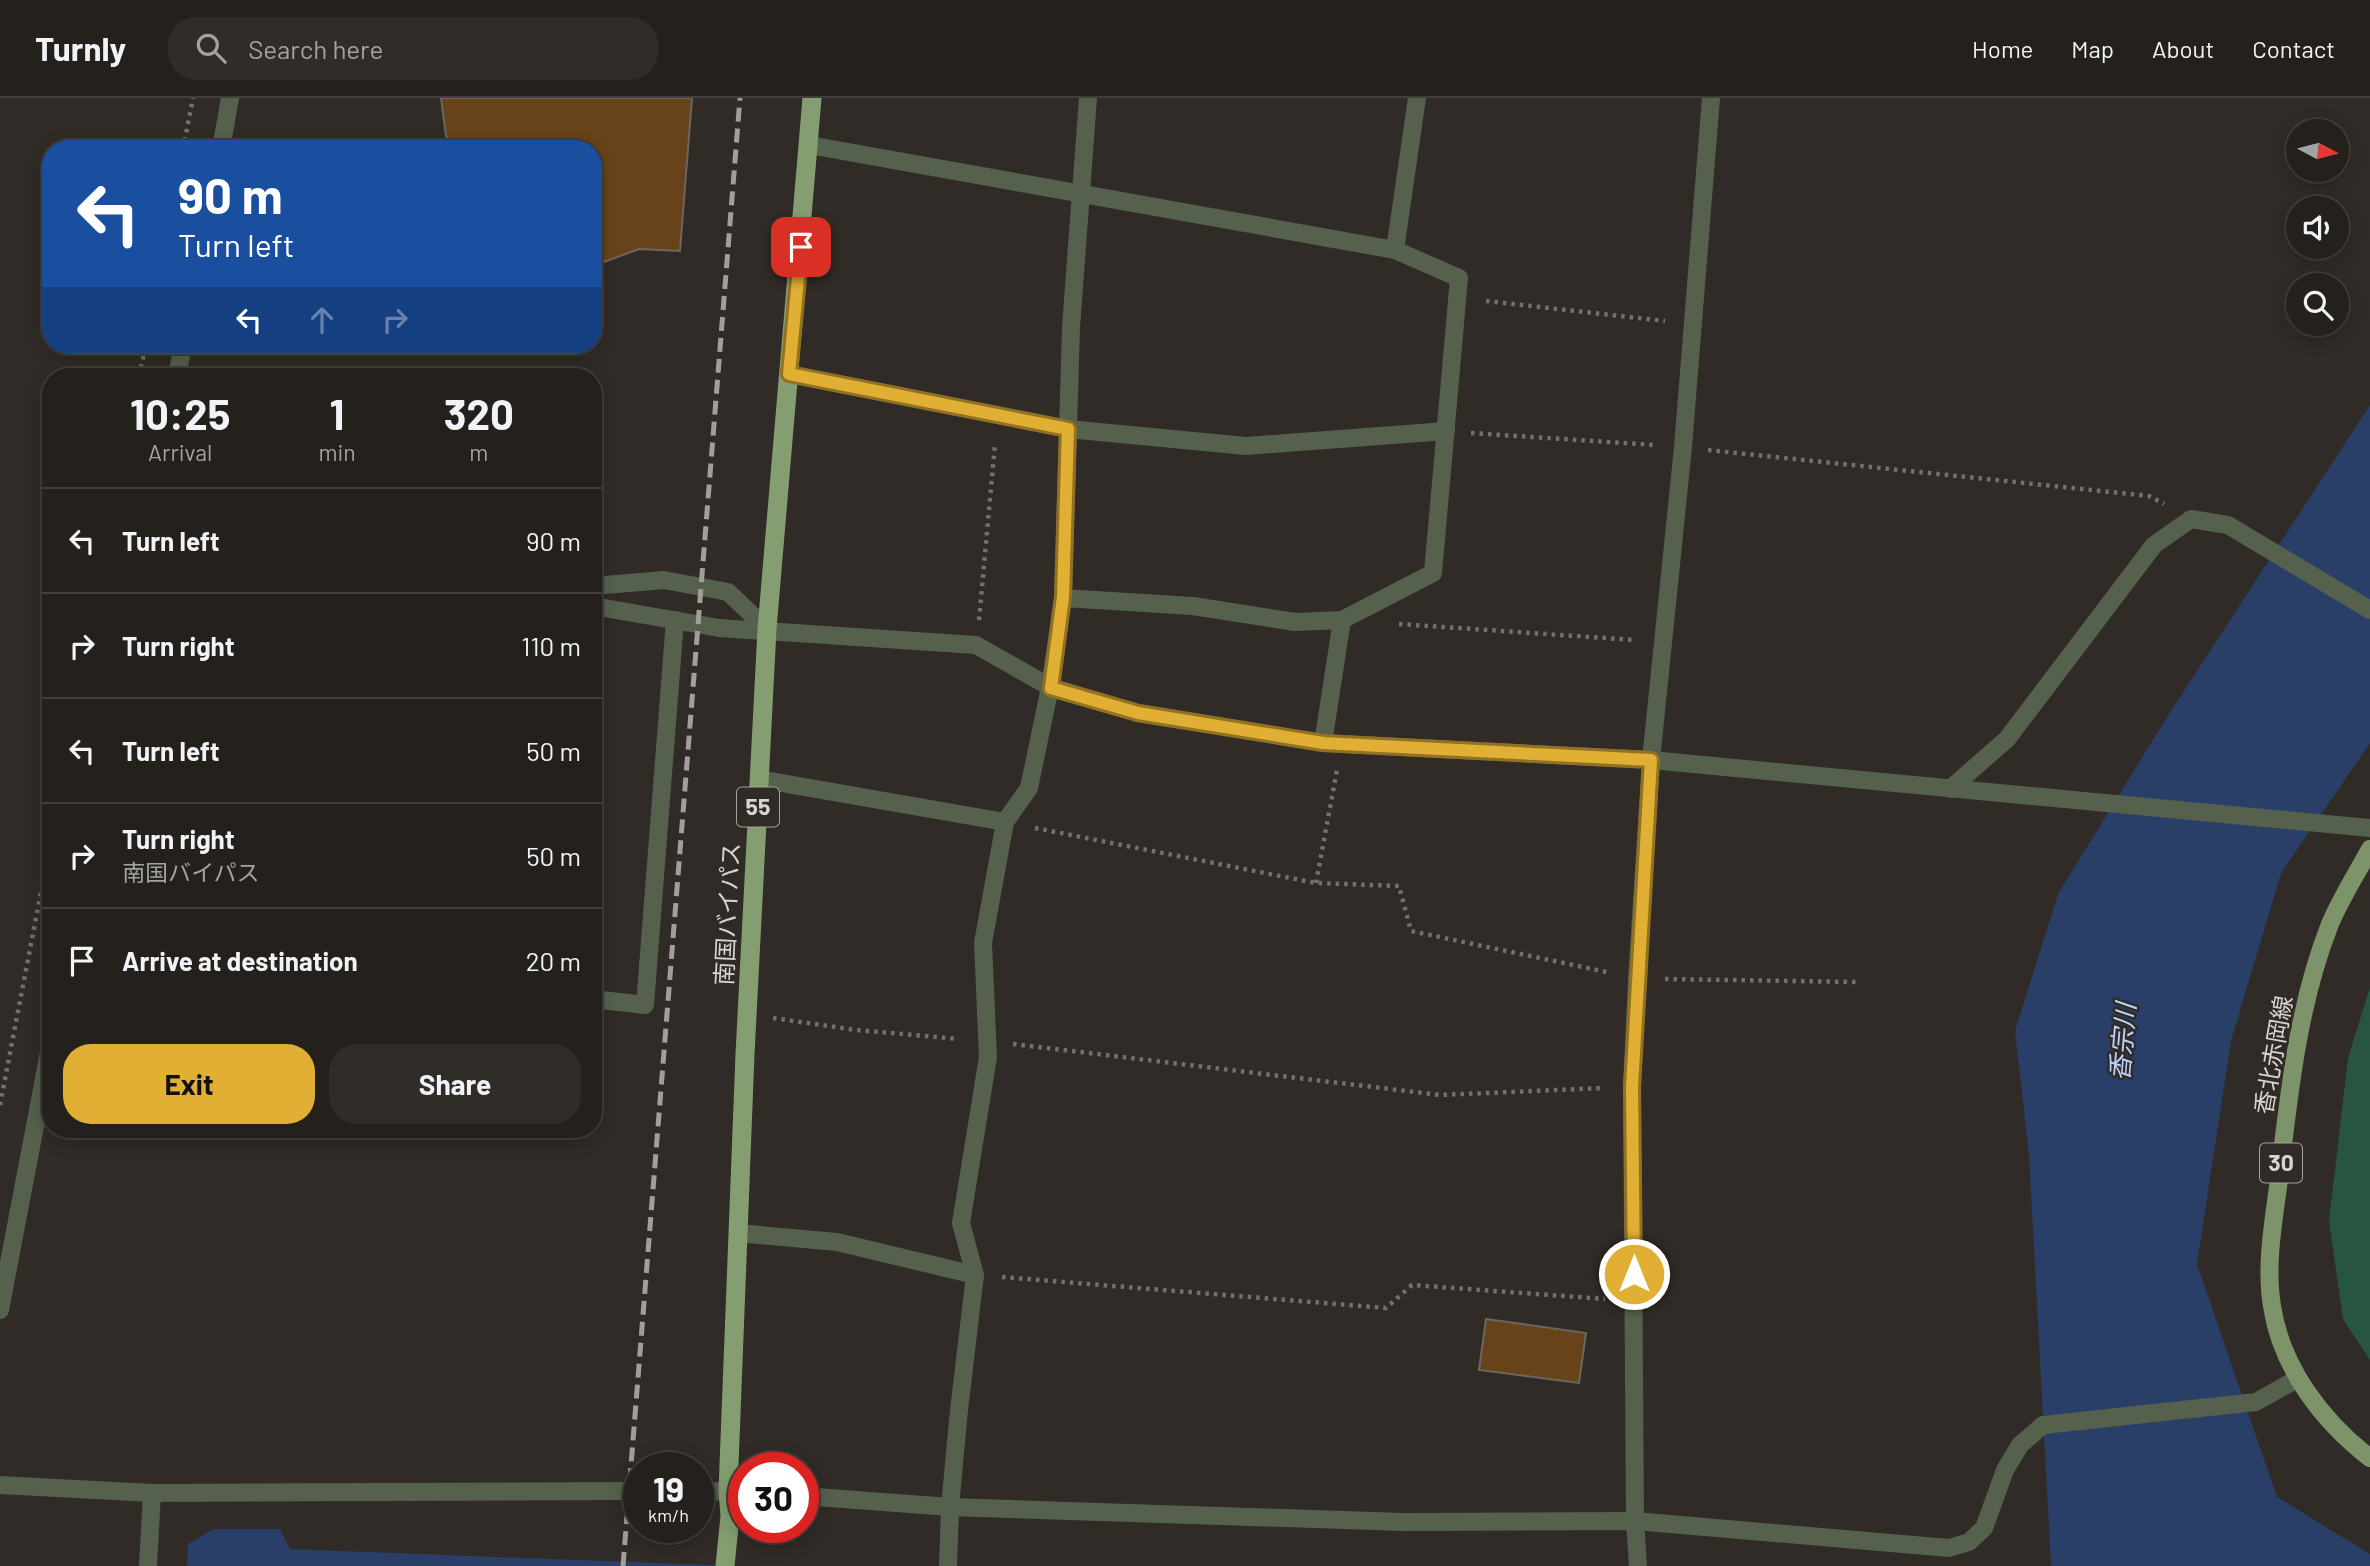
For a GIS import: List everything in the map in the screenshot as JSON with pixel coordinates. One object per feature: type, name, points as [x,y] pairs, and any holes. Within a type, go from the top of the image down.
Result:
[{"type":"highway","name":"南国バイパス","points":[[736,1452],[738,1233],[767,629],[812,98]]},
{"type":"highway","name":"南国バイパス","points":[[725,1566],[728,1537]]},
{"type":"main road","name":"香北赤岡線","points":[[2370,849],[2331,923],[2300,1027],[2270,1254],[2272,1306],[2286,1354],[2297,1379],[2336,1425],[2370,1458]]},
{"type":"street","points":[[223,140],[230,98]]},
{"type":"street","points":[[948,1566],[950,1515],[975,1275],[961,1223],[988,1057],[984,943],[1005,822],[1029,788],[1051,688],[1063,597],[1071,327],[1088,98]]},
{"type":"street","points":[[1395,250],[1417,98]]},
{"type":"street","points":[[1638,1562],[1635,1521],[1632,1087],[1637,979],[1651,760],[1683,447],[1711,98]]},
{"type":"street","points":[[809,145],[1395,250],[1459,278],[1433,573],[1342,621],[1295,622],[1193,606],[1063,597]]},
{"type":"street","points":[[789,374],[1068,429],[1246,446],[1446,432]]},
{"type":"street","points":[[1950,789],[2007,739],[2154,545],[2191,519],[2228,525],[2370,610]]},
{"type":"street","points":[[602,585],[664,580],[728,592],[767,629]]},
{"type":"street","points":[[602,608],[719,628],[767,629],[976,645],[1051,688],[1138,713],[1323,743],[1651,760],[2370,828]]},
{"type":"street","points":[[602,1000],[645,1004],[675,620]]},
{"type":"street","points":[[1323,743],[1342,621]]},
{"type":"street","points":[[760,779],[1005,822]]},
{"type":"street","points":[[0,1310],[42,1089]]},
{"type":"street","points":[[738,1233],[838,1242],[975,1275]]},
{"type":"street","points":[[819,1498],[950,1515],[1403,1522],[1635,1521],[1949,1548],[1969,1542],[1984,1528],[2005,1470],[2020,1445],[2043,1425],[2256,1402],[2297,1379]]},
{"type":"street","points":[[0,1485],[152,1493],[623,1490]]},
{"type":"street","points":[[148,1566],[152,1493]]},
{"type":"path","points":[[185,140],[193,98]]},
{"type":"path","points":[[1457,298],[1693,324]]},
{"type":"path","points":[[976,645],[998,415]]},
{"type":"path","points":[[1446,432],[1683,447],[2149,496],[2191,519]]},
{"type":"path","points":[[1395,624],[1663,642]]},
{"type":"path","points":[[1316,883],[1342,744]]},
{"type":"path","points":[[1005,822],[1316,883],[1399,886],[1411,931],[1637,979],[1857,982]]},
{"type":"path","points":[[0,1105],[42,887]]},
{"type":"path","points":[[747,1014],[856,1030],[987,1041],[1440,1095],[1632,1087]]},
{"type":"path","points":[[975,1275],[1386,1308],[1412,1284],[1634,1301]]},
{"type":"green space","points":[[2370,987],[2370,1360],[2343,1319],[2329,1221],[2348,1058]]},
{"type":"water","name":"香宗川","points":[[2370,405],[2370,743],[2281,873],[2231,1041],[2197,1264],[2277,1497],[2370,1554],[2370,1566],[2051,1566],[2029,1155],[2015,1031],[2058,894],[2167,717]]},
{"type":"water","points":[[213,1529],[280,1529],[290,1549],[736,1566],[187,1566],[188,1544]]},
{"type":"building","points":[[441,98],[692,98],[680,251],[639,249],[602,263],[602,140],[448,140]]},
{"type":"building","points":[[1486,1319],[1586,1333],[1579,1383],[1479,1370]]},
{"type":"railway","points":[[623,1566],[740,98]]},
{"type":"route","points":[[801,247],[789,374],[1068,429],[1063,597],[1051,688],[1138,713],[1323,743],[1651,760],[1632,1087],[1634,1274]]}]
